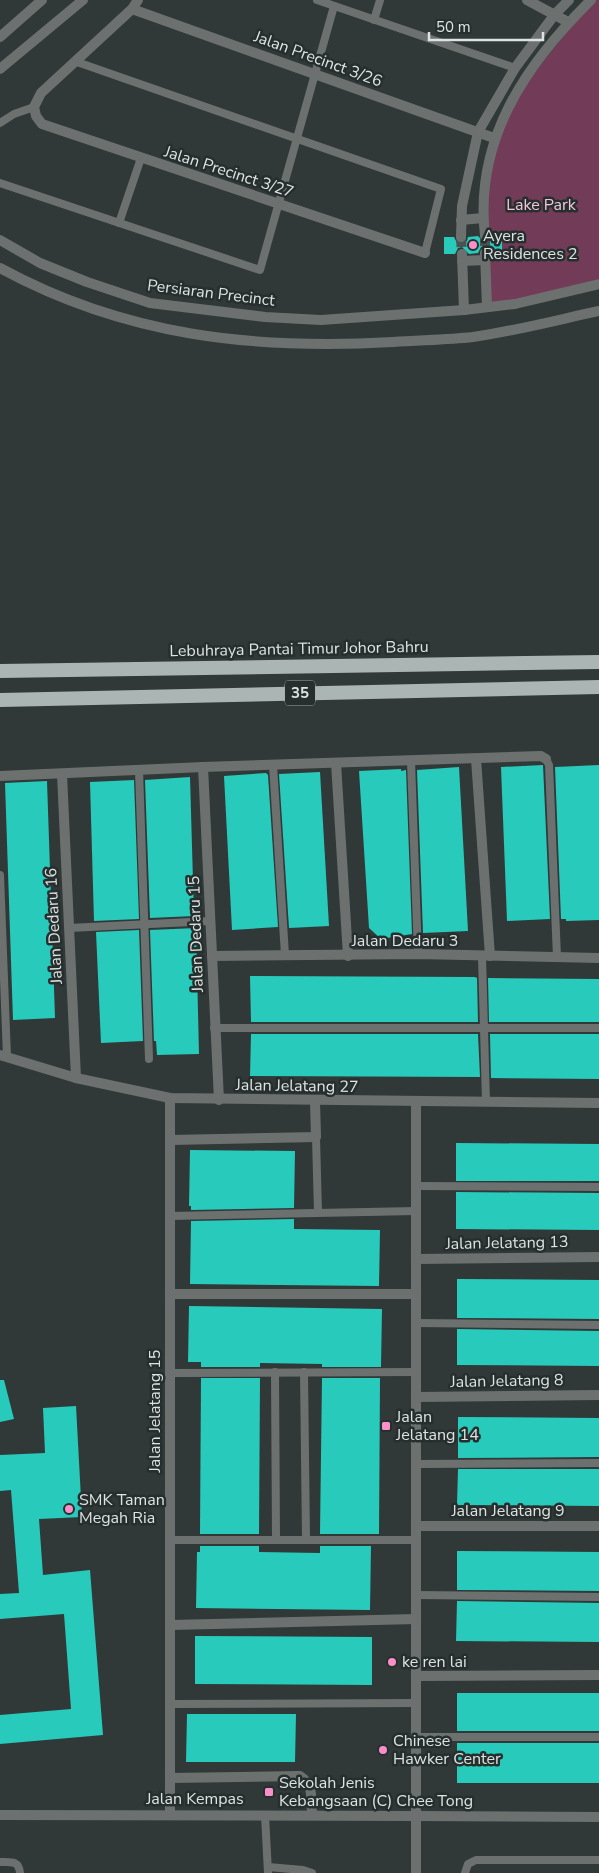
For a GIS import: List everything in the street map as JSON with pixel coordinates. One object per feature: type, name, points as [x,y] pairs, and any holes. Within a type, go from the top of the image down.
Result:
[{"type":"highway","name":"Lebuhraya Pantai Timur Johor Bahru","points":[[0,672],[599,662]]},
{"type":"highway","name":"35","points":[[0,700],[599,687]]},
{"type":"street","points":[[0,37],[42,0]]},
{"type":"street","points":[[0,69],[83,0]]},
{"type":"street","points":[[527,0],[568,22]]},
{"type":"street","points":[[461,237],[465,187],[478,132],[515,68],[555,14],[569,0]]},
{"type":"street","points":[[485,236],[482,189],[494,138],[511,102],[568,22],[591,0]]},
{"type":"street","points":[[34,107],[41,93],[77,62],[135,4]]},
{"type":"street","name":"Jalan Precinct 3/26","points":[[135,4],[314,74],[494,138]]},
{"type":"street","name":"Jalan Precinct 3/27","points":[[34,107],[36,116],[42,124],[425,253]]},
{"type":"street","points":[[461,220],[483,218]]},
{"type":"street","name":"Persiaran Precinct","points":[[0,240],[48,266],[87,282],[150,303],[255,316],[321,320],[464,310],[515,304],[599,284]]},
{"type":"street","points":[[464,310],[462,257],[485,257],[487,307]]},
{"type":"street","points":[[0,268],[30,285],[78,306],[140,324],[210,338],[280,344],[421,340],[473,336],[599,311]]},
{"type":"street","points":[[0,776],[336,762],[541,756],[546,759]]},
{"type":"street","points":[[476,759],[486,956]]},
{"type":"street","points":[[336,762],[348,956]]},
{"type":"street","name":"Jalan Dedaru 15","points":[[202,767],[211,921],[218,1100]]},
{"type":"street","name":"Jalan Dedaru 16","points":[[62,774],[76,1078]]},
{"type":"street","name":"Jalan Dedaru 3","points":[[212,956],[418,954],[599,958]]},
{"type":"street","name":"Jalan Jelatang 27","points":[[3,1056],[76,1078],[170,1098],[599,1103]]},
{"type":"street","name":"Jalan Jelatang 15","points":[[170,1098],[170,1814]]},
{"type":"street","points":[[170,1140],[316,1138],[316,1101]]},
{"type":"street","points":[[416,1102],[416,1873]]},
{"type":"street","name":"Jalan Jelatang 13","points":[[416,1259],[599,1257]]},
{"type":"street","points":[[170,1294],[416,1294]]},
{"type":"street","name":"Jalan Jelatang 8","points":[[416,1397],[599,1395]]},
{"type":"street","name":"Jalan Jelatang 9","points":[[416,1526],[599,1526]]},
{"type":"street","points":[[170,1625],[416,1619]]},
{"type":"street","points":[[416,1676],[599,1675]]},
{"type":"street","points":[[170,1778],[300,1776],[307,1780],[311,1788],[312,1814]]},
{"type":"street","name":"Jalan Kempas","points":[[0,1815],[312,1814],[599,1817]]},
{"type":"lane","points":[[317,0],[515,68]]},
{"type":"lane","points":[[374,20],[380,0]]},
{"type":"lane","points":[[0,183],[260,270],[334,6]]},
{"type":"lane","points":[[77,62],[441,189],[425,253]]},
{"type":"lane","points":[[0,123],[14,114],[34,107]]},
{"type":"lane","points":[[119,223],[141,158]]},
{"type":"lane","points":[[546,759],[549,765],[557,957]]},
{"type":"lane","points":[[411,760],[418,954]]},
{"type":"lane","points":[[273,765],[285,955]]},
{"type":"lane","points":[[139,770],[149,1059]]},
{"type":"lane","points":[[0,875],[3,1056]]},
{"type":"lane","points":[[69,928],[211,921]]},
{"type":"lane","points":[[486,956],[483,1028],[486,1102]]},
{"type":"lane","points":[[214,1028],[599,1028]]},
{"type":"lane","points":[[316,1138],[318,1213]]},
{"type":"lane","points":[[416,1186],[599,1187]]},
{"type":"lane","points":[[170,1216],[416,1211]]},
{"type":"lane","points":[[416,1323],[599,1325]]},
{"type":"lane","points":[[275,1372],[276,1539]]},
{"type":"lane","points":[[304,1372],[306,1539]]},
{"type":"lane","points":[[170,1373],[416,1372]]},
{"type":"lane","points":[[416,1464],[599,1463]]},
{"type":"lane","points":[[170,1540],[416,1540]]},
{"type":"lane","points":[[416,1595],[599,1597]]},
{"type":"lane","points":[[170,1704],[416,1703]]},
{"type":"lane","points":[[416,1737],[599,1738]]},
{"type":"lane","points":[[266,1815],[268,1870],[303,1870],[312,1873]]},
{"type":"lane","points":[[465,1870],[471,1861],[476,1860],[599,1860]]},
{"type":"lane","points":[[0,1862],[17,1864],[20,1873]]},
{"type":"green space","name":"Lake Park","points":[[592,0],[599,0],[599,279],[487,307],[483,207],[487,162],[511,102]]},
{"type":"building","name":"Ayera Residences 2","points":[[478,236],[485,243],[489,242],[492,236],[502,236],[502,253],[492,253],[491,249],[485,246],[481,247],[478,253],[469,254],[462,247],[458,248],[455,254],[444,254],[444,237],[454,237],[457,243],[461,244],[467,241],[468,237]]},
{"type":"building","points":[[543,765],[550,919],[507,921],[501,767]]},
{"type":"building","points":[[599,765],[599,920],[566,921],[566,919],[561,919],[555,767]]},
{"type":"building","points":[[459,767],[468,931],[423,933],[417,770]]},
{"type":"building","points":[[401,769],[401,771],[406,770],[412,934],[381,939],[369,928],[359,771]]},
{"type":"building","points":[[320,772],[329,926],[289,928],[279,774]]},
{"type":"building","points":[[266,773],[268,775],[278,927],[232,930],[224,776]]},
{"type":"building","points":[[190,777],[194,916],[150,918],[145,780]]},
{"type":"building","points":[[134,780],[139,919],[94,921],[90,782]]},
{"type":"building","points":[[47,781],[55,1018],[13,1020],[5,783]]},
{"type":"building","points":[[196,928],[199,1054],[157,1055],[156,1041],[154,1041],[150,930]]},
{"type":"building","points":[[139,930],[143,1041],[101,1043],[96,932]]},
{"type":"building","points":[[250,976],[475,977],[477,978],[478,1022],[251,1022]]},
{"type":"building","points":[[488,978],[599,979],[599,1022],[489,1022]]},
{"type":"building","points":[[251,1034],[478,1034],[480,1077],[250,1076]]},
{"type":"building","points":[[490,1034],[599,1034],[599,1079],[491,1078]]},
{"type":"building","points":[[456,1143],[599,1144],[599,1181],[456,1181]]},
{"type":"building","points":[[190,1150],[295,1151],[294,1208],[191,1210],[191,1206],[189,1206]]},
{"type":"building","points":[[456,1192],[599,1193],[599,1230],[456,1229]]},
{"type":"building","points":[[294,1219],[294,1229],[380,1230],[379,1286],[190,1284],[191,1221]]},
{"type":"building","points":[[457,1279],[599,1280],[599,1319],[457,1318]]},
{"type":"building","points":[[189,1306],[382,1309],[381,1367],[322,1367],[322,1364],[260,1363],[260,1367],[201,1367],[201,1362],[188,1362]]},
{"type":"building","points":[[457,1329],[599,1331],[599,1366],[457,1365]]},
{"type":"building","points":[[201,1378],[260,1378],[259,1534],[200,1534]]},
{"type":"building","points":[[322,1378],[380,1378],[379,1534],[320,1534]]},
{"type":"building","points":[[0,1380],[4,1380],[14,1419],[0,1422]]},
{"type":"building","points":[[76,1406],[82,1517],[39,1519],[43,1575],[90,1570],[103,1735],[0,1744],[0,1715],[71,1709],[64,1614],[0,1619],[0,1594],[19,1593],[11,1490],[0,1491],[0,1455],[45,1453],[43,1408]]},
{"type":"building","points":[[458,1417],[599,1418],[599,1457],[458,1458]]},
{"type":"building","points":[[458,1469],[599,1469],[599,1506],[457,1505]]},
{"type":"building","points":[[200,1546],[259,1546],[259,1552],[320,1553],[320,1546],[371,1546],[370,1610],[196,1608],[197,1552],[200,1552]]},
{"type":"building","points":[[457,1551],[599,1552],[599,1591],[457,1590]]},
{"type":"building","points":[[457,1601],[599,1603],[599,1642],[456,1641]]},
{"type":"building","points":[[195,1636],[372,1637],[372,1685],[195,1684]]},
{"type":"building","points":[[457,1693],[599,1693],[599,1731],[457,1731]]},
{"type":"building","points":[[187,1714],[296,1714],[295,1762],[186,1762]]},
{"type":"building","points":[[457,1743],[599,1743],[599,1783],[457,1783]]},
{"type":"tunnel","points":[[485,236],[485,253]]},
{"type":"tunnel","points":[[461,237],[462,254]]},
{"type":"place","name":"Ayera Residences 2","points":[[473,245]]},
{"type":"place","name":"Jalan Jelatang 14","points":[[386,1426]]},
{"type":"place","name":"SMK Taman Megah Ria","points":[[69,1509]]},
{"type":"place","name":"ke ren lai","points":[[392,1662]]},
{"type":"place","name":"Chinese Hawker Center","points":[[383,1750]]},
{"type":"place","name":"Sekolah Jenis Kebangsaan (C) Chee Tong","points":[[269,1792]]}]
